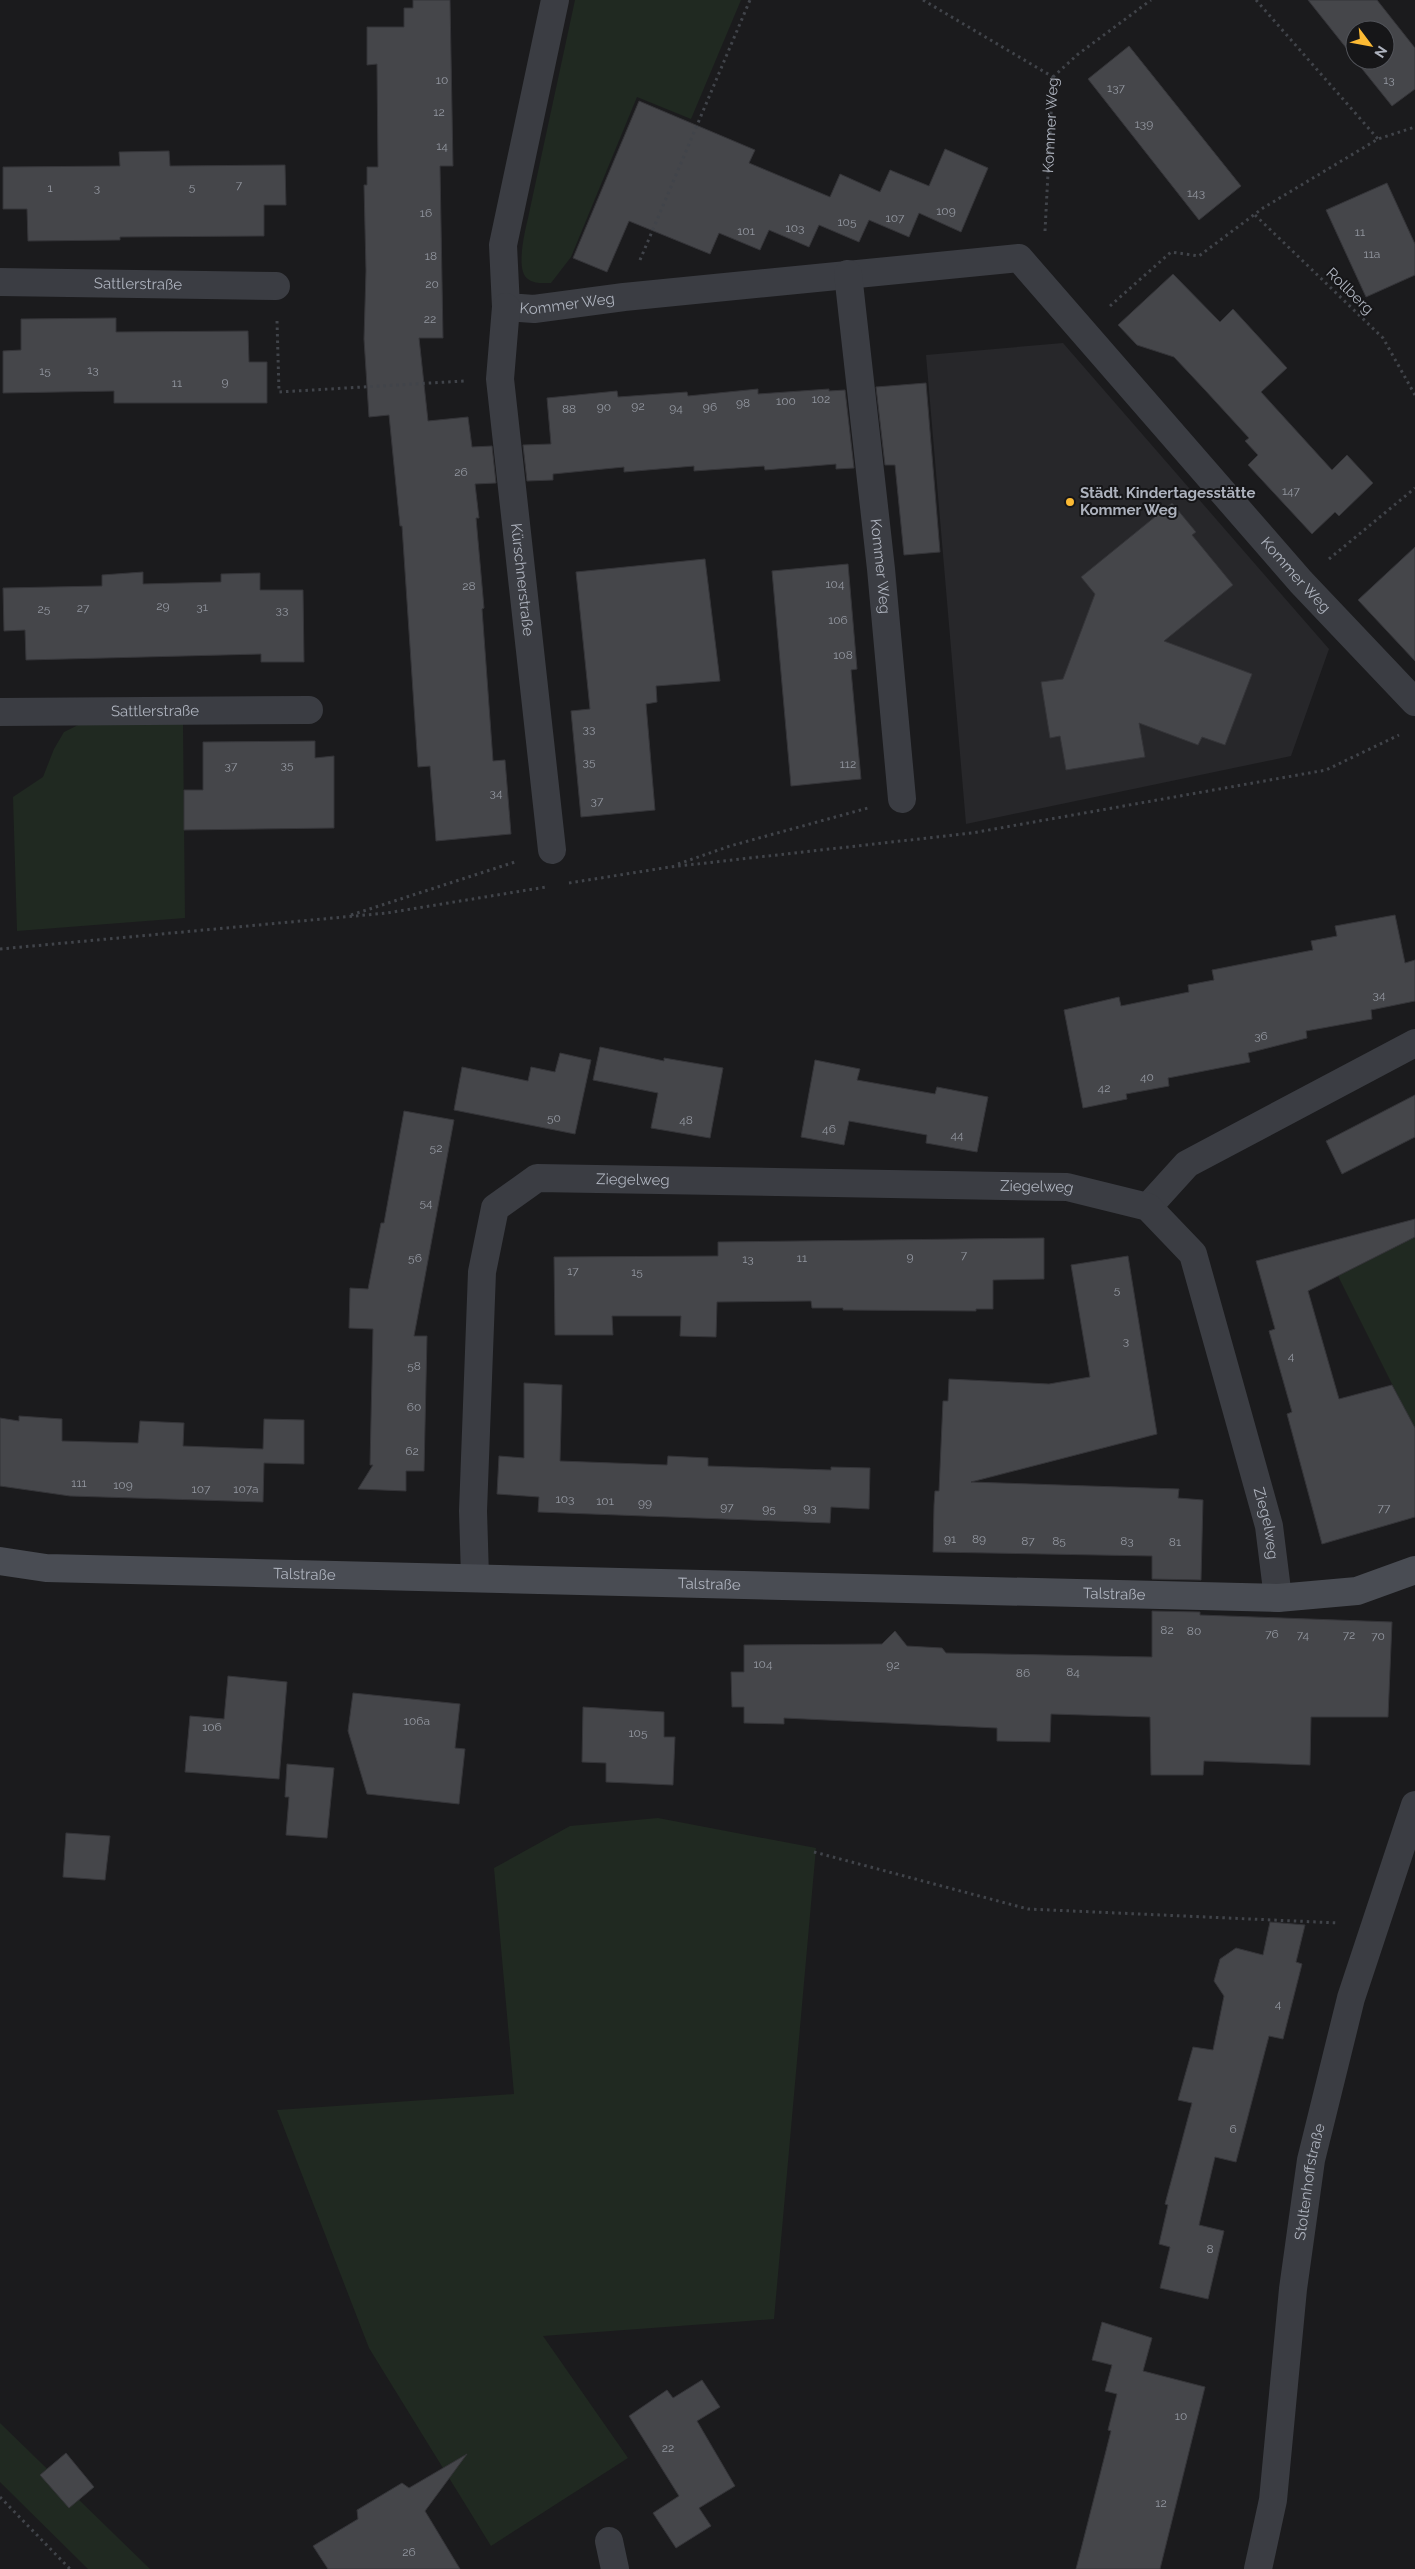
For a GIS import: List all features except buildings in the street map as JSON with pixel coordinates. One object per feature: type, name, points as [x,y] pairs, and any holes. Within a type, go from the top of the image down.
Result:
[{"type":"street","name":"Kommer Weg","points":[[556,0],[503,245],[506,307],[534,309],[624,297],[1019,258],[1083,329],[1301,582],[1415,702]]},
{"type":"street","name":"Kommer Weg","points":[[848,274],[881,570],[902,799]]},
{"type":"street","name":"Sattlerstraße","points":[[0,282],[276,286]]},
{"type":"street","name":"Kürschnerstraße","points":[[506,307],[500,379],[552,850]]},
{"type":"street","name":"Sattlerstraße","points":[[0,712],[309,710]]},
{"type":"street","points":[[1148,1207],[1187,1164],[1415,1042]]},
{"type":"street","name":"Ziegelweg","points":[[475,1577],[473,1511],[482,1272],[495,1208],[538,1178],[1067,1187],[1148,1207],[1193,1254],[1269,1526],[1278,1598]]},
{"type":"street","name":"Talstraße","points":[[0,1561],[46,1568],[1278,1598],[1357,1591],[1415,1570]]},
{"type":"street","name":"Stoltenhoffstraße","points":[[1258,2569],[1273,2500],[1293,2289],[1311,2160],[1351,1998],[1415,1805]]},
{"type":"street","points":[[609,2540],[615,2569]]},
{"type":"path","points":[[624,297],[750,0]]},
{"type":"path","name":"Kommer Weg","points":[[922,0],[1053,77],[1044,238]]},
{"type":"path","points":[[1053,77],[1077,55],[1151,0]]},
{"type":"path","points":[[1256,0],[1378,139]]},
{"type":"path","points":[[1083,329],[1170,252],[1199,256],[1255,214],[1378,139],[1415,127]]},
{"type":"path","name":"Rollberg","points":[[1255,214],[1383,338],[1415,395]]},
{"type":"path","points":[[276,286],[279,392],[500,379]]},
{"type":"path","points":[[1301,582],[1415,488]]},
{"type":"path","points":[[670,867],[730,846],[902,799]]},
{"type":"path","points":[[343,917],[552,850]]},
{"type":"path","points":[[0,949],[387,913]]},
{"type":"path","points":[[814,1852],[1028,1909],[1334,1921]]},
{"type":"path","points":[[0,2496],[70,2569]]},
{"type":"shaded area","points":[[575,0],[741,0],[691,119],[637,97],[571,257],[551,283],[539,283],[530,281],[524,275],[521,260],[522,250]]},
{"type":"shaded area","name":"Städt. Kindertagesstätte Kommer Weg","points":[[1063,343],[1329,649],[1291,756],[966,824],[926,355]]},
{"type":"shaded area","points":[[82,723],[183,724],[185,918],[17,931],[13,797],[43,777],[54,749],[64,732]]},
{"type":"shaded area","points":[[1415,1237],[1415,1430],[1338,1276]]},
{"type":"shaded area","points":[[658,1818],[816,1848],[774,2319],[543,2336],[628,2458],[491,2546],[369,2348],[277,2110],[514,2094],[494,1868],[570,1826]]},
{"type":"shaded area","points":[[0,2423],[150,2569],[88,2569],[0,2482]]},
{"type":"place","name":"Städt. Kindertagesstätte Kommer Weg","points":[[1070,502]]}]
